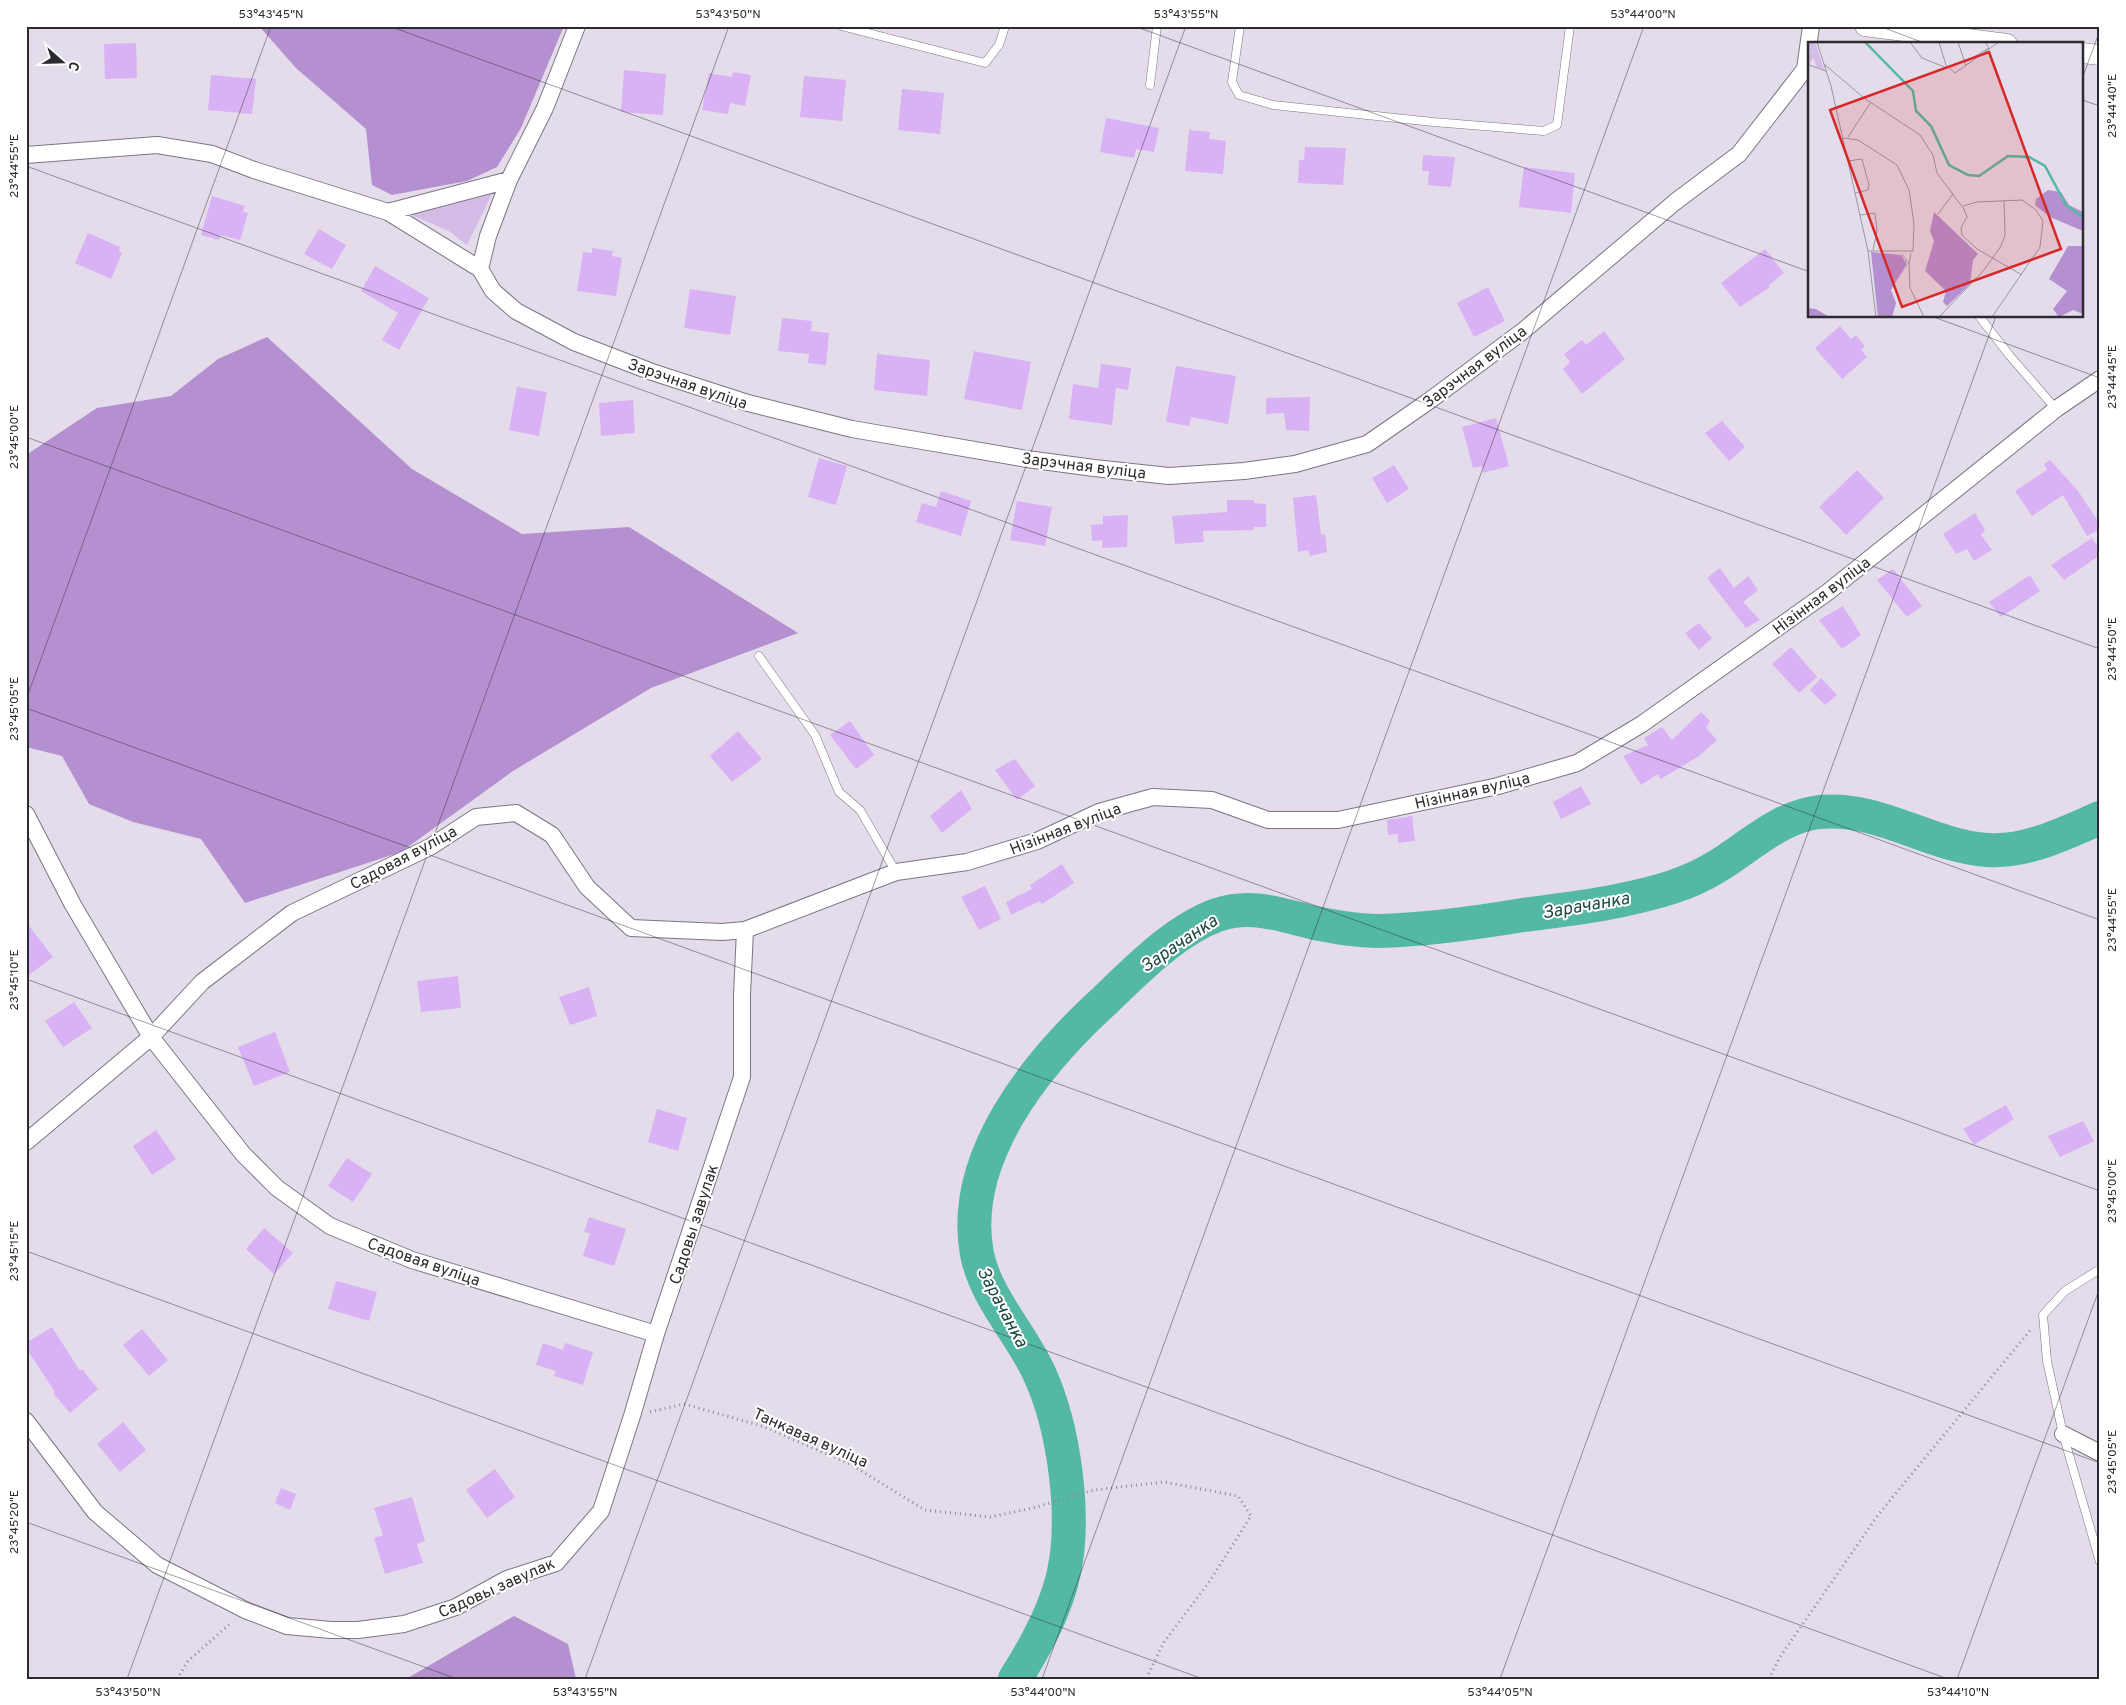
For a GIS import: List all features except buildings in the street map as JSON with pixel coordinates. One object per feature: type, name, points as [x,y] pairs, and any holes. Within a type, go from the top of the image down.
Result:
[{"type":"street","points":[[26,155],[157,145],[212,154],[254,170],[388,212],[480,269],[488,236],[509,180],[544,108],[577,26]]},
{"type":"street","name":"Зарэчная вуліца","points":[[1810,42],[1812,26]]},
{"type":"street","points":[[1865,26],[1991,42]]},
{"type":"street","points":[[2084,53],[2100,55]]},
{"type":"street","name":"Зарэчная вуліца","points":[[480,269],[493,291],[516,311],[574,342],[652,372],[748,403],[795,415],[852,428],[1027,459],[1169,476],[1244,471],[1295,464],[1367,444],[1429,401],[1523,331],[1675,202],[1739,154],[1807,73]]},
{"type":"street","points":[[388,212],[509,180]]},
{"type":"street","name":"Нізінная вуліца","points":[[745,930],[896,872],[967,862],[1037,841],[1099,812],[1153,797],[1212,800],[1268,820],[1338,820],[1498,786],[1577,763],[1642,724],[1828,592],[2056,409],[2100,379]]},
{"type":"street","name":"Садовая вуліца","points":[[151,1037],[202,982],[292,913],[430,847],[476,817],[516,813],[552,835],[587,887],[631,928],[722,932],[745,930]]},
{"type":"street","name":"Садовая вуліца","points":[[26,814],[73,905],[151,1037],[243,1154],[277,1188],[330,1226],[412,1260],[656,1334]]},
{"type":"street","name":"Садовы завулак","points":[[26,1421],[95,1512],[156,1565],[245,1610],[287,1626],[331,1630],[358,1630],[404,1624],[456,1607],[507,1579],[556,1563],[601,1511],[656,1334],[742,1077],[745,930]]},
{"type":"street","points":[[26,1142],[151,1037]]},
{"type":"street","points":[[2063,1434],[2100,1453]]},
{"type":"lane","points":[[841,26],[985,63],[999,45],[1005,26]]},
{"type":"lane","points":[[1150,85],[1157,26]]},
{"type":"lane","points":[[1240,26],[1232,82],[1239,95],[1273,105],[1433,122],[1544,130],[1557,125],[1570,26]]},
{"type":"lane","points":[[1981,318],[2010,356],[2056,409]]},
{"type":"lane","points":[[759,656],[815,734],[839,792],[860,810],[896,872]]},
{"type":"lane","points":[[2100,1268],[2065,1291],[2043,1315],[2047,1361],[2063,1434],[2100,1562]]},
{"type":"path","points":[[1769,1679],[1780,1657],[1878,1515],[2043,1315]]},
{"type":"path","name":"Танкавая вуліца","points":[[632,1416],[684,1404],[762,1426],[850,1464],[925,1510],[990,1517],[1033,1508],[1094,1490],[1164,1482],[1238,1496],[1251,1516],[1209,1582],[1164,1642],[1146,1679]]},
{"type":"path","points":[[177,1679],[188,1660],[245,1610]]},
{"type":"shaded area","points":[[259,26],[564,26],[521,128],[497,167],[467,181],[392,195],[372,185],[366,129],[296,68]]},
{"type":"shaded area","points":[[493,192],[467,245],[449,231],[409,214]]},
{"type":"shaded area","points":[[267,337],[412,469],[522,534],[629,527],[798,633],[651,688],[513,771],[401,852],[245,903],[201,839],[133,822],[89,804],[62,756],[26,747],[26,455],[97,408],[171,396],[218,359]]},
{"type":"shaded area","points":[[514,1616],[568,1644],[576,1679],[406,1679]]},
{"type":"waterway","name":"Зарачанка","points":[[1015,1679],[1051,1614],[1056,1600],[1064,1572],[1067,1549],[1069,1525],[1068,1499],[1066,1472],[1056,1420],[1048,1396],[1040,1375],[1024,1345],[988,1286],[977,1254],[974,1218],[980,1183],[991,1149],[1008,1116],[1028,1084],[1076,1028],[1141,966],[1170,942],[1201,922],[1217,915],[1242,910],[1266,911],[1346,929],[1378,931],[1450,926],[1610,902],[1659,891],[1694,879],[1716,867],[1778,826],[1804,815],[1819,812],[1841,812],[1862,815],[1883,820],[1945,842],[1987,850],[2002,850],[2031,845],[2059,836],[2100,818]]}]
